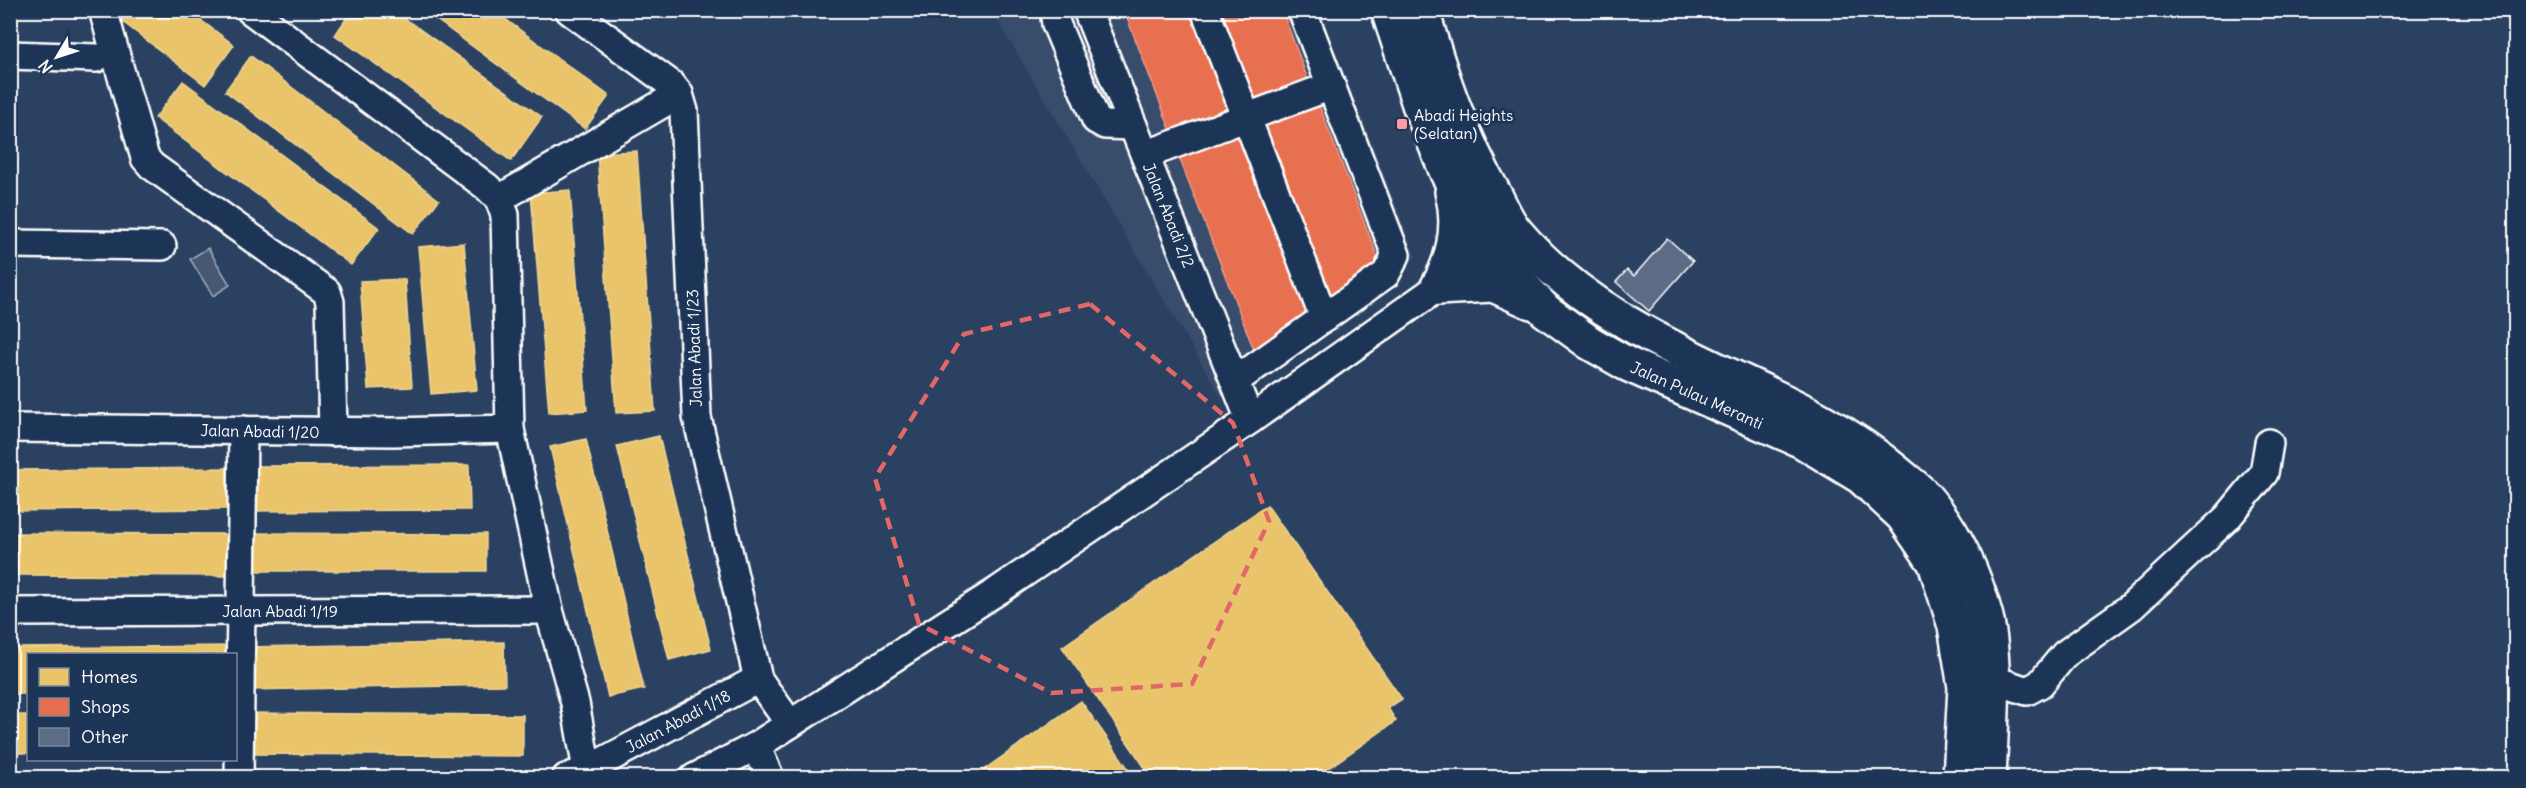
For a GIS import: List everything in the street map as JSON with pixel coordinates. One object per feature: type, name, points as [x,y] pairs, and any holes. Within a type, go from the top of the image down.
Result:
[{"type":"main road","name":"Jalan Pulau Meranti","points":[[1389,10],[1419,104],[1447,173],[1503,241],[1546,312],[1590,343],[1626,364],[1802,441],[1862,477],[1903,516],[1935,563],[1955,626],[1965,687],[1960,777]]},
{"type":"main road","name":"Jalan Pulau Meranti","points":[[1422,10],[1446,90],[1474,159],[1503,241],[1604,309],[1730,376],[1818,417],[1875,453],[1926,497],[1962,551],[1986,618],[1992,679],[1989,777]]},
{"type":"main road","points":[[1447,173],[1456,205],[1457,222],[1453,255],[1437,288],[1493,285],[1520,296],[1546,312]]},
{"type":"street","points":[[103,10],[145,158],[152,166],[327,292],[330,302],[333,432]]},
{"type":"street","points":[[250,10],[488,187],[499,199],[505,215],[510,429],[549,610],[575,703],[576,774]]},
{"type":"street","points":[[499,199],[679,94],[672,85],[569,10]]},
{"type":"street","points":[[1058,10],[1055,17],[1056,24],[1096,120],[1105,125],[1133,126]]},
{"type":"street","name":"Jalan Abadi 2/2","points":[[1087,10],[1250,420]]},
{"type":"street","points":[[1206,10],[1324,318]]},
{"type":"street","points":[[1235,381],[1386,274],[1396,255],[1302,10]]},
{"type":"street","points":[[10,55],[96,58]]},
{"type":"street","points":[[1145,155],[1331,86]]},
{"type":"street","name":"Jalan Abadi 1/23","points":[[679,94],[684,111],[697,417],[758,679],[790,724]]},
{"type":"street","points":[[694,777],[756,746],[999,590],[1250,420],[1503,241]]},
{"type":"street","points":[[10,243],[162,246]]},
{"type":"street","name":"Jalan Abadi 1/20","points":[[10,428],[333,432],[510,429]]},
{"type":"street","points":[[239,777],[243,430]]},
{"type":"street","points":[[1992,679],[2027,691],[2040,684],[2065,654],[2131,607],[2227,518],[2264,472],[2269,443]]},
{"type":"street","name":"Jalan Abadi 1/19","points":[[10,612],[549,610]]},
{"type":"street","name":"Jalan Abadi 1/18","points":[[576,774],[758,679]]},
{"type":"street","points":[[756,746],[770,777]]},
{"type":"highlighted area","points":[[1090,304],[1233,423],[1269,521],[1192,684],[1051,693],[919,624],[875,478],[964,334]]},
{"type":"shaded area","points":[[992,11],[1320,11],[1416,257],[1221,396]]},
{"type":"shaded area","points":[[208,248],[230,285],[213,296],[190,259]]},
{"type":"building: Homes","points":[[107,10],[187,10],[234,45],[205,85]]},
{"type":"building: Homes","points":[[352,10],[393,10],[542,117],[511,161],[335,35]]},
{"type":"building: Homes","points":[[423,10],[493,10],[609,96],[585,129]]},
{"type":"building: Homes","points":[[251,56],[439,200],[413,234],[225,91]]},
{"type":"building: Homes","points":[[183,81],[379,228],[351,265],[155,118]]},
{"type":"building: Homes","points":[[637,151],[655,411],[616,413],[597,153]]},
{"type":"building: Homes","points":[[570,190],[587,410],[549,413],[531,193]]},
{"type":"building: Homes","points":[[464,243],[477,390],[431,394],[418,247]]},
{"type":"building: Homes","points":[[405,279],[412,387],[368,389],[360,281]]},
{"type":"building: Homes","points":[[659,436],[711,649],[669,660],[617,446]]},
{"type":"building: Homes","points":[[586,439],[644,689],[608,697],[550,447]]},
{"type":"building: Homes","points":[[469,465],[470,510],[251,511],[250,466]]},
{"type":"building: Homes","points":[[227,468],[228,509],[10,511],[10,470]]},
{"type":"building: Homes","points":[[1267,505],[1402,699],[1388,708],[1396,721],[1314,778],[1152,778],[1062,647]]},
{"type":"building: Homes","points":[[10,533],[231,534],[231,576],[10,575]]},
{"type":"building: Homes","points":[[247,533],[486,534],[486,571],[247,571]]},
{"type":"building: Homes","points":[[504,642],[505,685],[248,690],[247,647]]},
{"type":"building: Homes","points":[[230,646],[230,653],[27,653],[27,694],[10,694],[10,648]]},
{"type":"building: Homes","points":[[1081,701],[1128,768],[1114,778],[972,778]]},
{"type":"building: Homes","points":[[246,713],[523,715],[523,756],[246,754]]},
{"type":"building: Homes","points":[[10,715],[27,715],[27,753],[10,753]]},
{"type":"building: Shops","points":[[1124,10],[1194,10],[1234,117],[1174,139]]},
{"type":"building: Shops","points":[[1214,10],[1282,10],[1310,85],[1251,107]]},
{"type":"building: Shops","points":[[1318,102],[1383,271],[1330,309],[1259,126]]},
{"type":"building: Shops","points":[[1239,133],[1311,323],[1258,360],[1179,157]]},
{"type":"building: Other","points":[[1667,238],[1693,261],[1649,311],[1616,282],[1627,270],[1634,276]]},
{"type":"place","name":"Abadi Heights (Selatan)","points":[[1402,124]]}]
